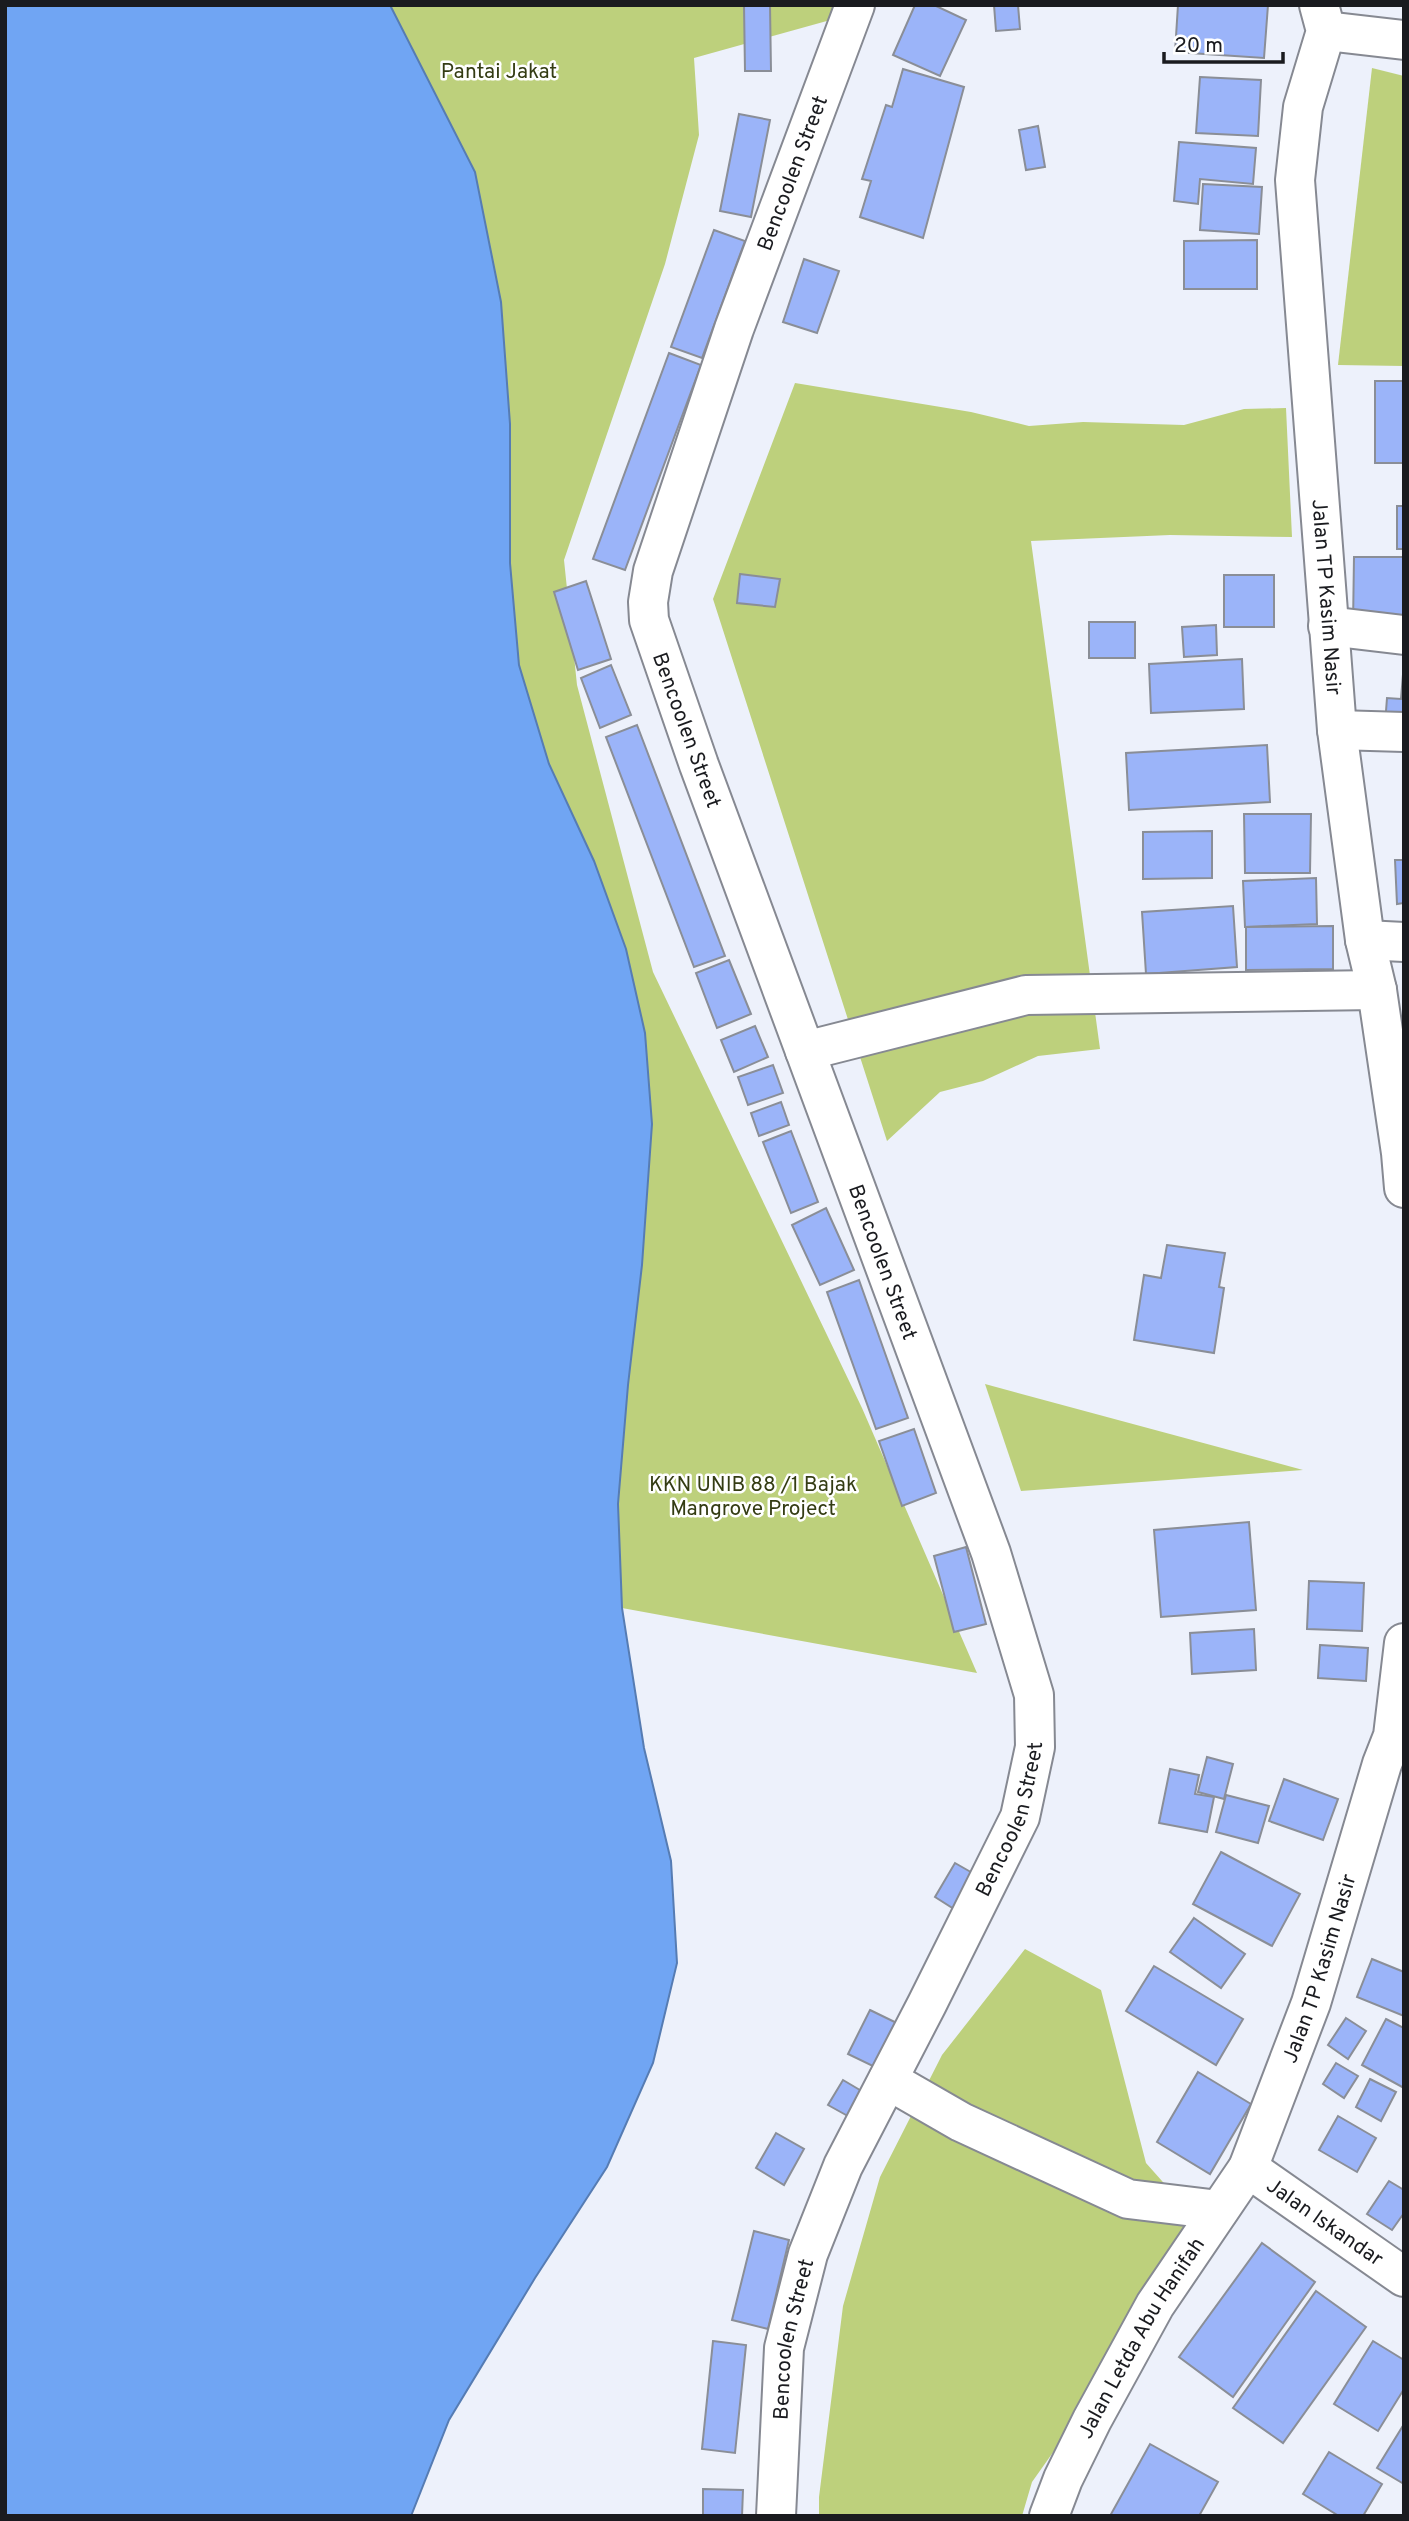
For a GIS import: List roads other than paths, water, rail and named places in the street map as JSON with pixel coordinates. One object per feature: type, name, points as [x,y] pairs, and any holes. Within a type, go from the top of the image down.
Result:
[{"type":"street","name":"Bencoolen Street","points":[[776,2516],[784,2348],[808,2254],[843,2166],[1020,1817],[1035,1747],[1034,1695],[991,1553],[656,646],[649,620],[648,602],[653,571],[734,329],[852,8]]},
{"type":"street","points":[[1322,18],[1404,40]]},
{"type":"street","name":"Jalan TP Kasim Nasir","points":[[1322,18],[1303,107],[1295,180],[1337,730],[1365,940],[1377,990],[1403,1165]]},
{"type":"street","points":[[1328,626],[1404,635]]},
{"type":"street","points":[[1337,730],[1404,732]]},
{"type":"street","points":[[1365,940],[1404,942]]},
{"type":"street","points":[[805,1051],[1026,995],[1377,990]]},
{"type":"street","points":[[1393,1756],[1404,1643]]},
{"type":"street","name":"Jalan TP Kasim Nasir","points":[[1248,2168],[1311,2003],[1393,1756]]},
{"type":"street","points":[[888,2080],[961,2122],[1128,2199],[1219,2210]]},
{"type":"street","name":"Jalan Letda Abu Hanifah","points":[[1049,2516],[1063,2479],[1092,2420],[1155,2305],[1248,2168]]},
{"type":"street","name":"Jalan Iskandar","points":[[1248,2168],[1404,2277]]},
{"type":"water","points":[[5,5],[390,5],[475,172],[501,302],[510,424],[510,563],[519,665],[549,764],[594,861],[626,949],[645,1033],[652,1124],[642,1265],[618,1504],[622,1608],[644,1748],[671,1861],[677,1963],[653,2063],[607,2167],[535,2278],[449,2420],[411,2516],[5,2516]]},
{"type":"park label","name":"Pantai Jakat","points":[[499,71]]},
{"type":"park label","name":"KKN UNIB 88 /1 Bajak Mangrove Project","points":[[753,1496]]}]
